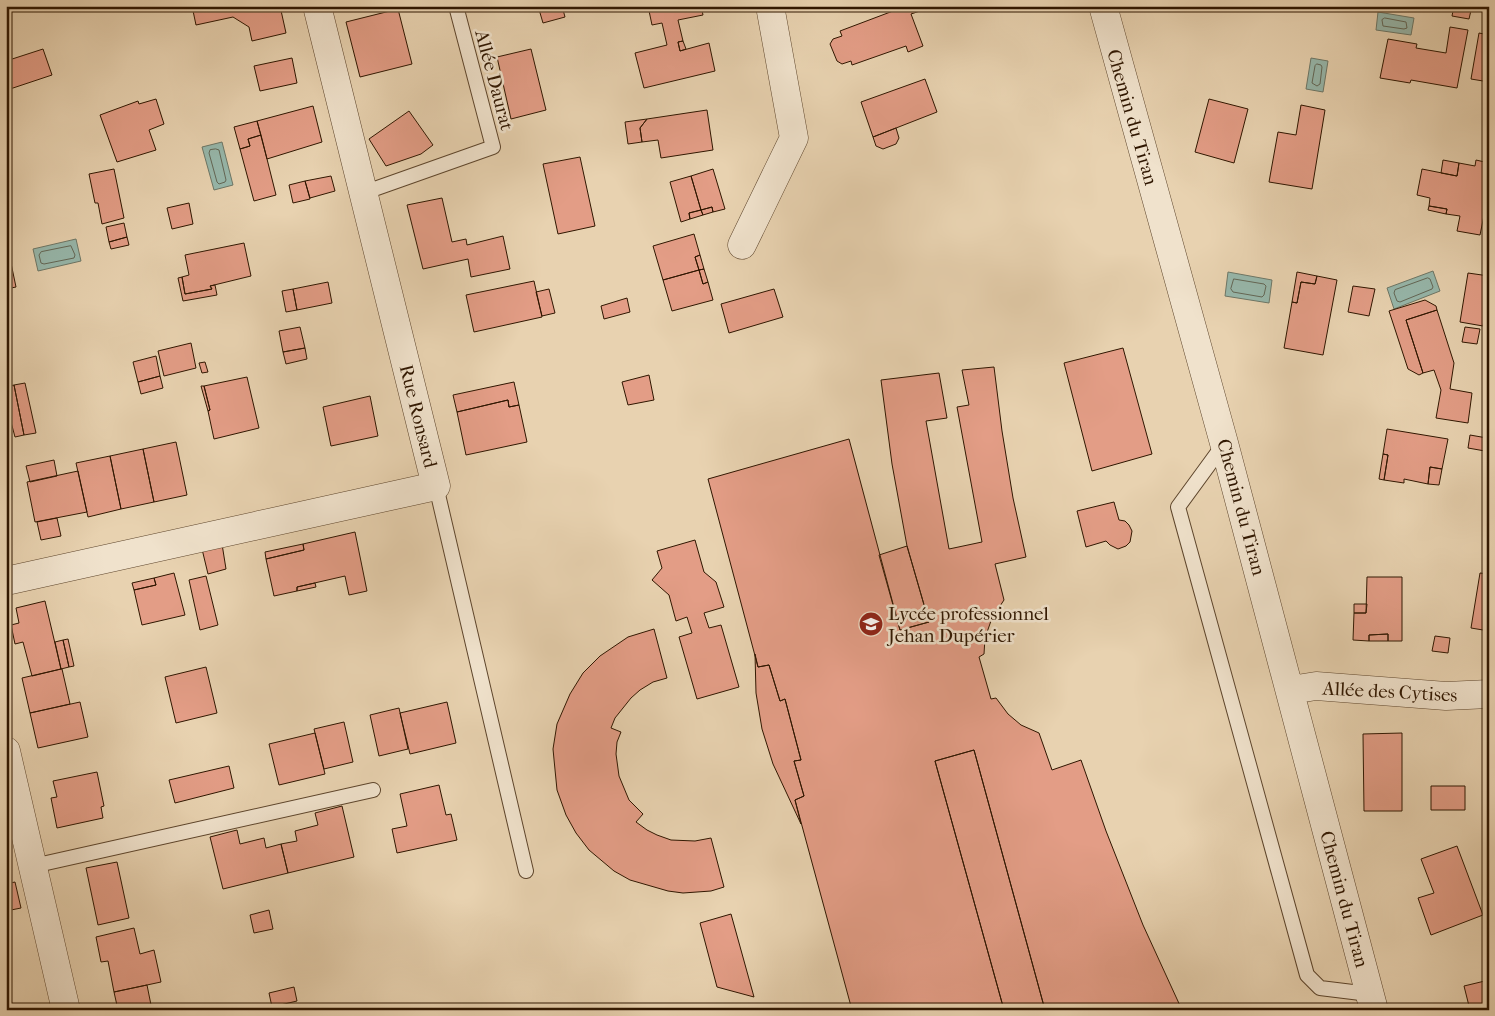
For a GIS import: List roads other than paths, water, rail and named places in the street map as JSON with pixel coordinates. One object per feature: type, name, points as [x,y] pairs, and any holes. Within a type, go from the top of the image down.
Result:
[{"type":"street","name":"Rue Ronsard","points":[[6,581],[436,486],[317,6]]},
{"type":"street","points":[[742,245],[794,138],[770,6]]},
{"type":"street","name":"Chemin du Tiran","points":[[1103,6],[1291,690],[1372,1002]]},
{"type":"street","name":"Allée des Cytises","points":[[1291,690],[1316,686],[1446,696],[1489,694]]},
{"type":"street","points":[[6,751],[66,1010]]},
{"type":"lane","name":"Allée Daurat","points":[[363,193],[493,147],[456,6]]},
{"type":"lane","points":[[1224,443],[1178,507],[1307,975],[1320,988],[1372,1002]]},
{"type":"lane","points":[[436,486],[526,872]]},
{"type":"lane","points":[[33,866],[373,790]]},
{"type":"water","points":[[1378,12],[1414,18],[1411,35],[1376,30]]},
{"type":"water","points":[[1311,58],[1328,61],[1323,92],[1306,89]]},
{"type":"water","points":[[222,142],[233,185],[214,190],[202,147]]},
{"type":"water","points":[[76,239],[81,261],[38,271],[33,249]]},
{"type":"water","points":[[1433,271],[1440,291],[1394,309],[1387,288]]},
{"type":"water","points":[[1228,272],[1272,280],[1269,303],[1225,296]]},
{"type":"place","name":"Lycée professionnel Jehan Dupérier","points":[[871,624]]}]
